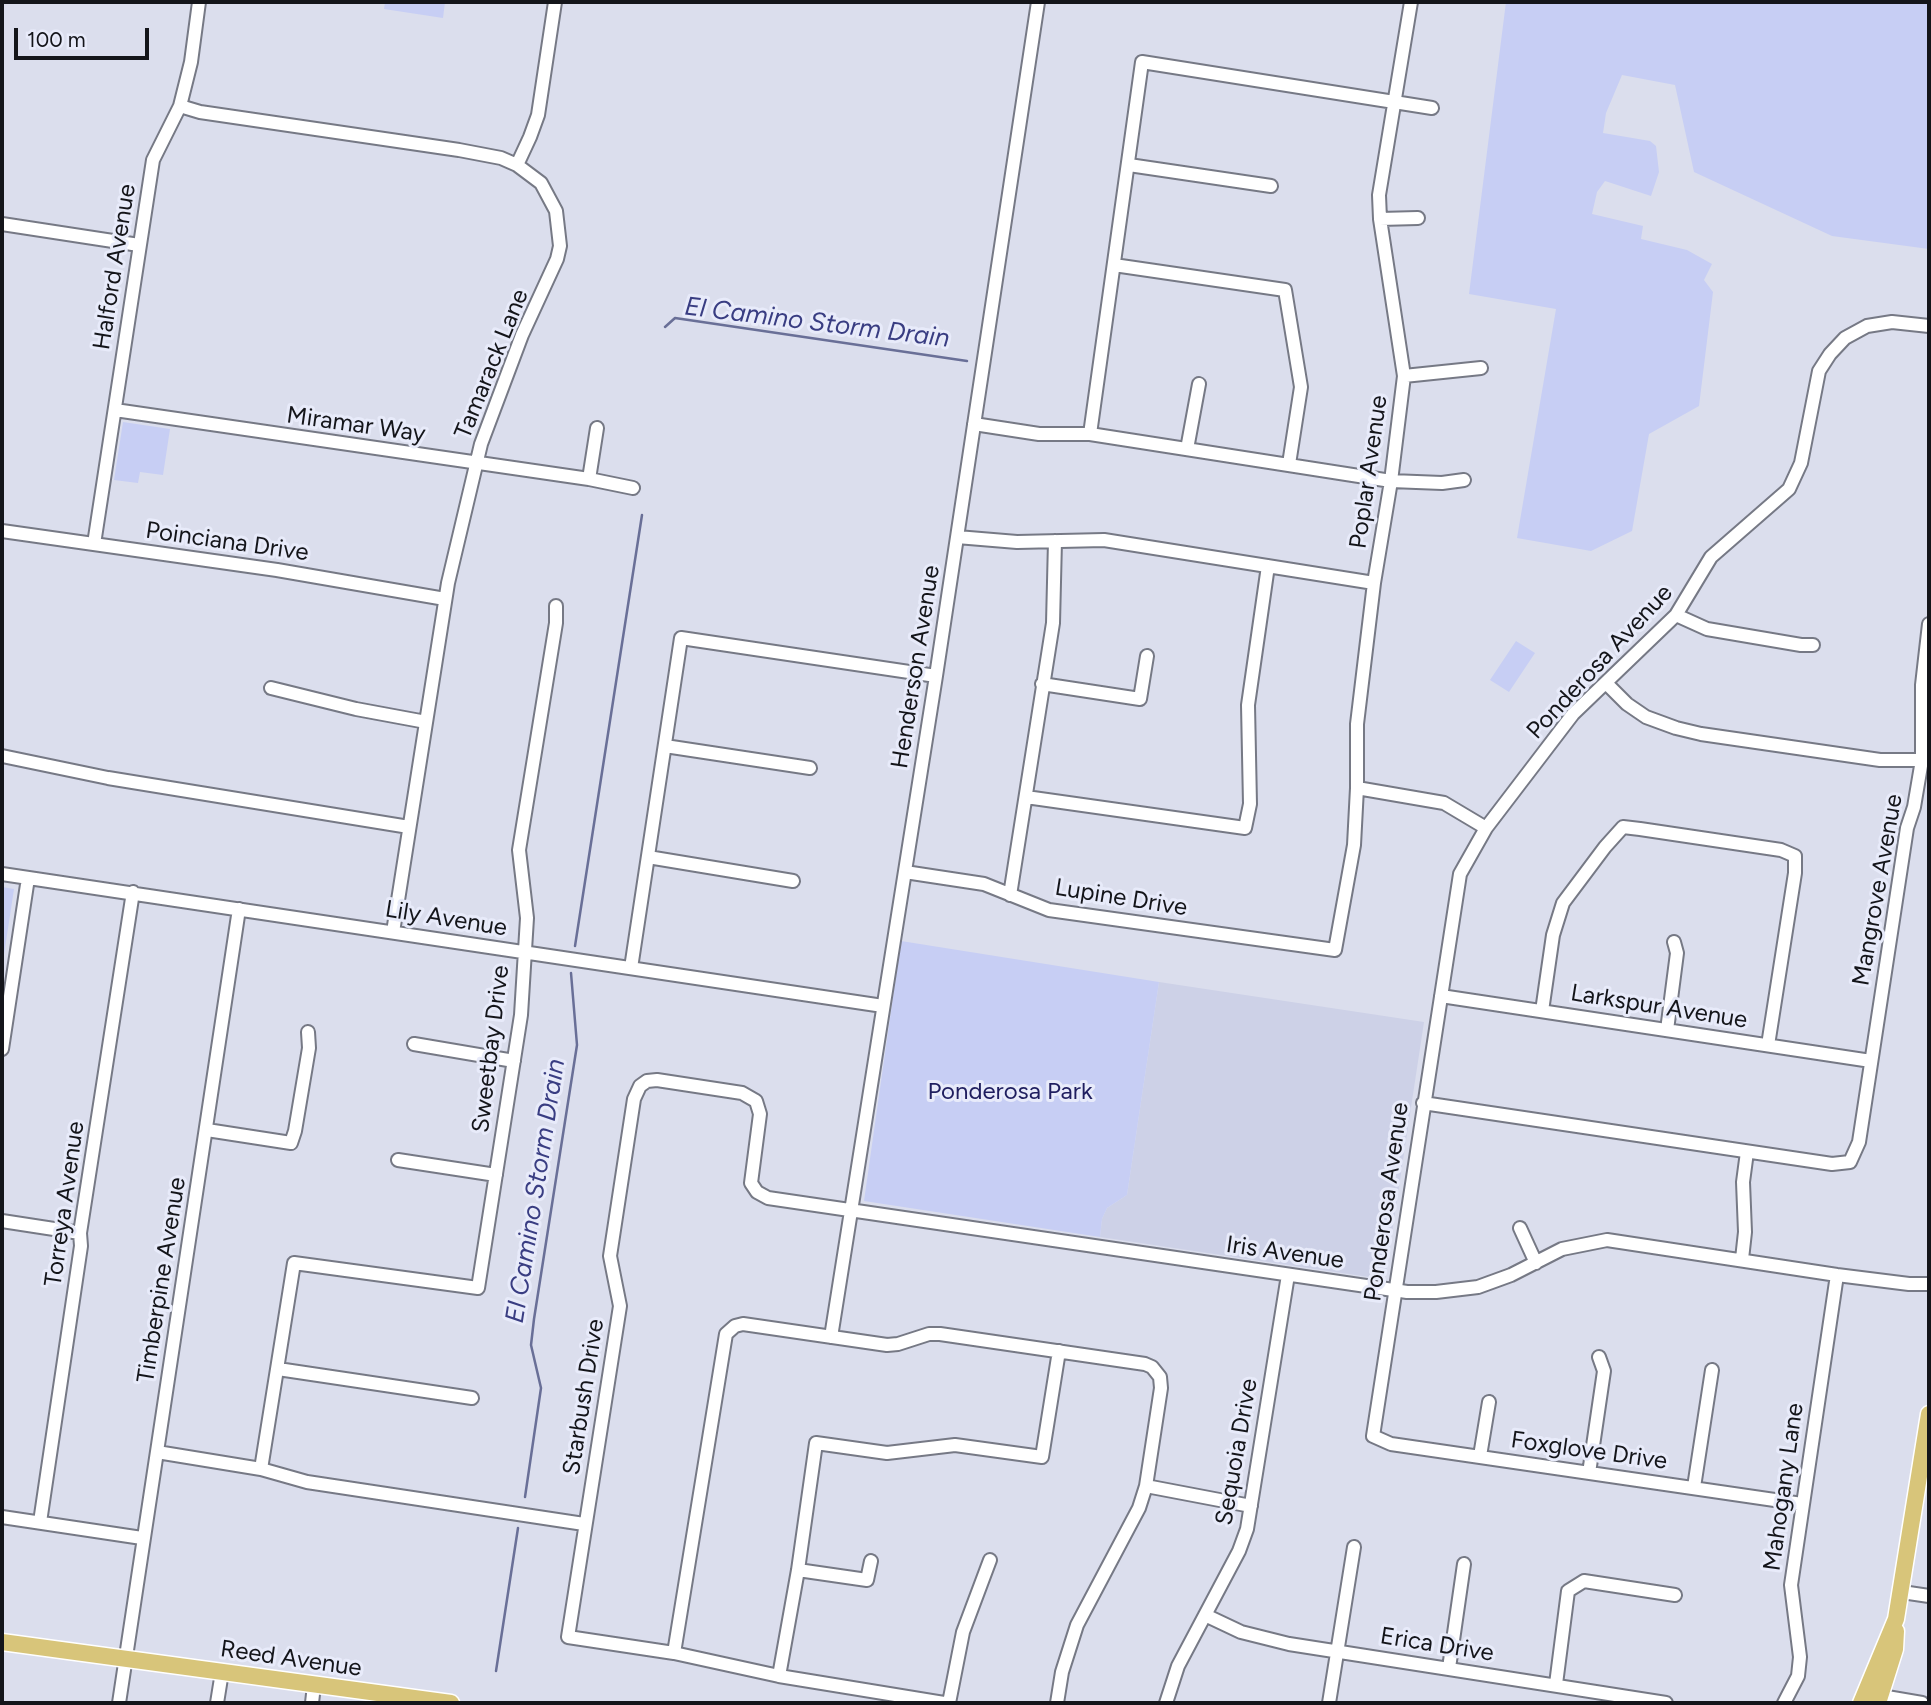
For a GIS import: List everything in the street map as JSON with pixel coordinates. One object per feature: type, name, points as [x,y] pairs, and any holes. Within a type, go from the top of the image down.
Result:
[{"type":"main road","points":[[1861,1703],[1896,1619],[1929,1414]]},
{"type":"main road","points":[[1880,1700],[1895,1649],[1896,1619]]},
{"type":"main road","name":"Reed Avenue","points":[[2,1642],[451,1703]]},
{"type":"street","name":"Halford Avenue","points":[[94,544],[153,160],[180,106],[191,62],[199,2]]},
{"type":"street","points":[[517,165],[538,115],[555,2]]},
{"type":"street","name":"Henderson Avenue","points":[[831,1337],[936,676],[1038,2]]},
{"type":"street","name":"Poplar Avenue","points":[[1335,950],[1354,845],[1357,724],[1374,583],[1405,376],[1380,219],[1380,195],[1411,2]]},
{"type":"street","points":[[1090,434],[1142,62],[1432,108]]},
{"type":"street","name":"Tamarack Lane","points":[[180,106],[200,112],[501,158],[517,165],[541,183],[556,211],[560,246],[557,259],[520,341],[481,444],[445,599],[393,932]]},
{"type":"street","points":[[1129,165],[1271,186]]},
{"type":"street","points":[[1380,219],[1418,218]]},
{"type":"street","points":[[2,224],[139,245]]},
{"type":"street","points":[[1114,265],[1284,290],[1301,387],[1289,464]]},
{"type":"street","name":"Ponderosa Avenue","points":[[1373,1436],[1460,874],[1486,828],[1573,714],[1676,615],[1711,557],[1777,500],[1794,481],[1801,463],[1819,372],[1830,354],[1856,331],[1880,323],[1929,326]]},
{"type":"street","points":[[1405,376],[1481,368]]},
{"type":"street","points":[[1187,449],[1199,383]]},
{"type":"street","name":"Miramar Way","points":[[115,410],[633,488]]},
{"type":"street","points":[[974,424],[1040,434],[1090,434],[1391,481],[1442,484],[1464,480]]},
{"type":"street","points":[[589,480],[597,428]]},
{"type":"street","name":"Poinciana Drive","points":[[2,531],[277,570],[445,599]]},
{"type":"street","points":[[957,537],[1005,542],[1104,540],[1374,583]]},
{"type":"street","points":[[1010,895],[1052,623],[1055,541]]},
{"type":"street","points":[[1026,797],[1245,828],[1250,804],[1248,705],[1268,566]]},
{"type":"street","name":"Sweetbay Drive","points":[[278,1369],[294,1263],[478,1288],[521,1015],[527,918],[519,850],[556,623],[555,607]]},
{"type":"street","points":[[1676,615],[1707,629],[1814,645]]},
{"type":"street","name":"Mangrove Avenue","points":[[1748,1152],[1832,1164],[1850,1161],[1859,1142],[1908,828],[1925,760],[1922,685],[1929,624]]},
{"type":"street","points":[[631,968],[681,638],[936,676]]},
{"type":"street","points":[[1042,684],[1140,699],[1147,656]]},
{"type":"street","points":[[1606,683],[1627,704],[1646,717],[1689,731],[1880,760],[1925,760]]},
{"type":"street","points":[[271,688],[356,709],[426,722]]},
{"type":"street","points":[[665,746],[810,768]]},
{"type":"street","points":[[2,756],[108,778],[409,827]]},
{"type":"street","points":[[1357,788],[1444,803],[1486,828]]},
{"type":"street","points":[[1542,1011],[1553,934],[1559,912],[1568,894],[1623,827],[1781,850],[1795,856],[1795,873],[1768,1045]]},
{"type":"street","points":[[648,857],[793,881]]},
{"type":"street","name":"Lupine Drive","points":[[905,872],[984,884],[1049,910],[1335,950]]},
{"type":"street","name":"Lily Avenue","points":[[2,874],[883,1006]]},
{"type":"street","points":[[2,1049],[28,878]]},
{"type":"street","name":"Torreya Avenue","points":[[40,1522],[81,1246],[80,1233],[133,892]]},
{"type":"street","name":"Timberpine Avenue","points":[[126,1658],[239,909]]},
{"type":"street","points":[[1667,1030],[1677,953],[1674,942]]},
{"type":"street","name":"Larkspur Avenue","points":[[1441,996],[1871,1060]]},
{"type":"street","points":[[207,1130],[291,1143],[309,1048],[308,1032]]},
{"type":"street","points":[[414,1044],[514,1061]]},
{"type":"street","name":"Iris Avenue","points":[[643,1083],[657,1080],[743,1093],[756,1101],[760,1114],[751,1175],[754,1189],[768,1198],[1395,1291],[1436,1293],[1478,1287],[1562,1249],[1607,1240],[1837,1275],[1929,1284]]},
{"type":"street","name":"Starbush Drive","points":[[643,1083],[636,1091],[634,1099],[610,1256],[620,1306],[568,1637],[674,1653]]},
{"type":"street","points":[[1423,1103],[1748,1152],[1743,1182],[1745,1232],[1742,1259]]},
{"type":"street","points":[[398,1160],[496,1175]]},
{"type":"street","points":[[2,1221],[80,1233]]},
{"type":"street","points":[[1520,1228],[1536,1263]]},
{"type":"street","name":"Sequoia Drive","points":[[1166,1703],[1178,1666],[1247,1529],[1288,1275]]},
{"type":"street","name":"Mahogany Lane","points":[[1784,1703],[1798,1676],[1798,1633],[1791,1585],[1837,1275]]},
{"type":"street","points":[[990,1560],[963,1632],[947,1703],[779,1676],[674,1653],[724,1339],[735,1325],[887,1345],[940,1334],[1145,1364],[1157,1372],[1161,1388],[1146,1486],[1136,1517],[1077,1625],[1062,1672],[1057,1703]]},
{"type":"street","points":[[779,1676],[798,1570],[816,1443],[887,1453],[955,1445],[1042,1457],[1059,1351]]},
{"type":"street","points":[[1589,1473],[1604,1371],[1599,1357]]},
{"type":"street","points":[[261,1469],[278,1369],[472,1398]]},
{"type":"street","points":[[1694,1487],[1712,1370]]},
{"type":"street","points":[[1480,1456],[1489,1402]]},
{"type":"street","name":"Foxglove Drive","points":[[1373,1436],[1391,1444],[1802,1504]]},
{"type":"street","points":[[157,1452],[261,1469],[307,1482],[584,1524]]},
{"type":"street","points":[[1146,1486],[1251,1506]]},
{"type":"street","points":[[2,1517],[142,1538]]},
{"type":"street","points":[[1329,1703],[1354,1547]]},
{"type":"street","points":[[798,1570],[867,1580],[872,1562]]},
{"type":"street","points":[[1449,1668],[1464,1564]]},
{"type":"street","points":[[1556,1684],[1568,1591],[1584,1581],[1675,1595]]},
{"type":"street","points":[[1902,1592],[1929,1596]]},
{"type":"street","name":"Erica Drive","points":[[1205,1615],[1241,1632],[1289,1644],[1666,1703]]},
{"type":"street","points":[[119,1703],[126,1658]]},
{"type":"street","points":[[217,1703],[222,1672]]},
{"type":"street","points":[[312,1703],[314,1685]]},
{"type":"street","points":[[1880,1700],[1922,1703]]},
{"type":"shaded area","points":[[1159,982],[1424,1022],[1386,1272],[1376,1278],[1100,1237],[1102,1219],[1107,1208],[1127,1195]]},
{"type":"green space","points":[[385,2],[445,2],[443,18],[384,9]]},
{"type":"green space","points":[[1506,2],[1929,2],[1929,249],[1832,236],[1694,172],[1675,85],[1622,75],[1606,113],[1603,133],[1650,141],[1656,146],[1659,172],[1651,196],[1605,181],[1597,192],[1592,214],[1643,226],[1641,239],[1687,250],[1712,264],[1704,280],[1713,292],[1699,406],[1649,434],[1632,531],[1591,551],[1517,538],[1556,309],[1469,294]]},
{"type":"green space","points":[[123,422],[170,429],[163,475],[140,472],[138,483],[114,480]]},
{"type":"green space","points":[[1516,641],[1535,653],[1509,692],[1490,680]]},
{"type":"green space","points":[[2,887],[14,889],[3,961],[2,961]]},
{"type":"green space","name":"Ponderosa Park","points":[[901,941],[1159,982],[1127,1195],[1107,1208],[1102,1219],[1100,1237],[864,1201]]},
{"type":"waterway","name":"El Camino Storm Drain","points":[[665,327],[675,318],[967,361]]},
{"type":"waterway","name":"El Camino Storm Drain","points":[[575,946],[642,515]]},
{"type":"waterway","name":"El Camino Storm Drain","points":[[525,1497],[541,1388],[531,1345],[577,1045],[571,973]]},
{"type":"waterway","name":"El Camino Storm Drain","points":[[496,1671],[518,1528]]}]
